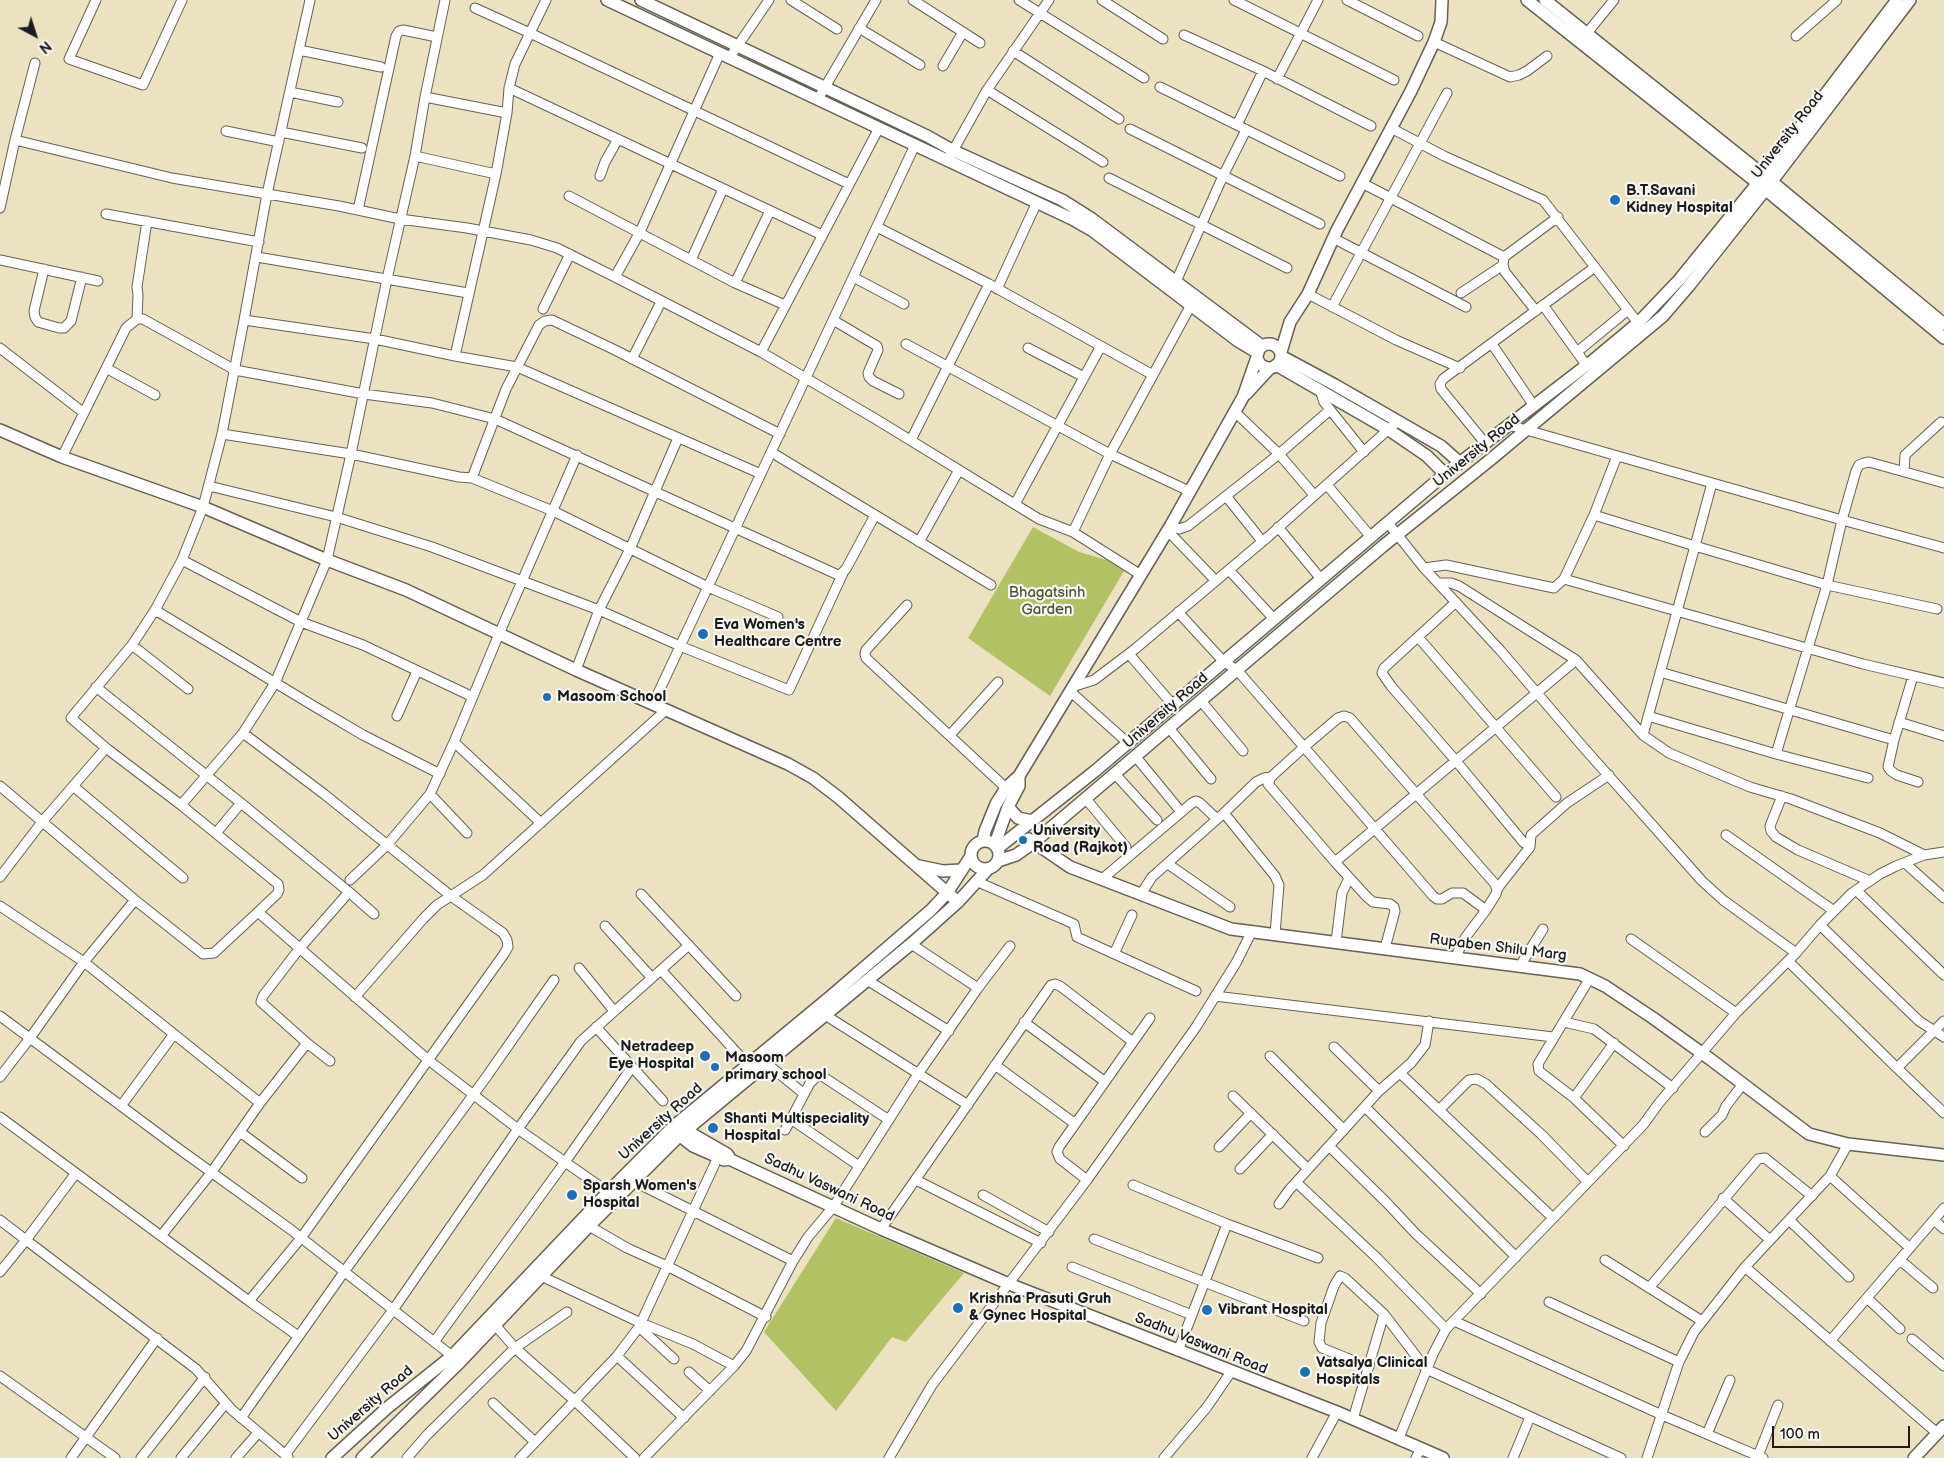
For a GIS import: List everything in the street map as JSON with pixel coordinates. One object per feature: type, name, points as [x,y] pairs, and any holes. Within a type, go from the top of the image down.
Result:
[{"type":"street","points":[[96,0],[69,58],[143,85],[182,0]]},
{"type":"street","points":[[0,786],[197,951],[208,955],[214,953],[279,890],[278,884],[181,805],[106,748],[71,718],[132,645],[155,610],[182,560],[203,507],[222,434],[260,242],[267,194],[310,0]]},
{"type":"street","points":[[181,805],[243,733],[275,683],[327,560],[415,156],[445,0]]},
{"type":"street","points":[[455,356],[496,174],[508,113],[509,88],[515,64],[546,0]]},
{"type":"street","points":[[607,0],[915,145],[951,155],[1039,188],[1075,208],[1174,286],[1261,350],[1263,366],[1277,360],[1398,421],[1441,446],[1459,462]]},
{"type":"street","points":[[615,277],[640,232],[693,111],[725,55],[738,46],[769,0]]},
{"type":"street","points":[[791,0],[837,28]]},
{"type":"street","points":[[818,99],[876,0]]},
{"type":"street","points":[[913,0],[980,43]]},
{"type":"street","points":[[1019,0],[1144,78]]},
{"type":"street","points":[[951,155],[987,90],[1049,0]]},
{"type":"street","points":[[1102,0],[1163,39]]},
{"type":"street","points":[[1234,0],[1394,80]]},
{"type":"street","points":[[1276,79],[1318,0]]},
{"type":"street","points":[[1346,0],[1418,36]]},
{"type":"street","points":[[1019,776],[1018,786],[1008,807],[996,846],[1000,857],[998,862],[987,870],[978,868],[971,856],[974,847],[983,841],[989,819],[1006,788],[1019,776],[1169,527],[1243,398],[1261,350],[1290,322],[1308,294],[1333,238],[1434,42],[1441,22],[1442,0]]},
{"type":"street","points":[[1526,0],[1764,182],[1944,324]]},
{"type":"street","points":[[1545,0],[1764,182],[1944,338]]},
{"type":"street","points":[[1587,33],[1614,0]]},
{"type":"street","points":[[1796,36],[1837,0]]},
{"type":"street","points":[[1764,182],[1897,0]]},
{"type":"street","name":"University Road","points":[[996,846],[1020,832],[1128,743],[1459,462],[1586,366],[1638,323],[1656,306],[1764,182],[1910,0]]},
{"type":"street","points":[[645,18],[648,1],[823,88],[927,136],[951,155],[1093,231],[1174,286],[1191,305],[1261,350],[1276,346],[1277,360]]},
{"type":"street","points":[[475,8],[849,184]]},
{"type":"street","points":[[859,28],[920,66]]},
{"type":"street","points":[[358,210],[396,36],[399,31],[403,30],[437,37]]},
{"type":"street","points":[[943,66],[963,32]]},
{"type":"street","points":[[1184,35],[1263,71],[1371,126]]},
{"type":"street","points":[[1434,42],[1510,77],[1519,76],[1547,56]]},
{"type":"street","points":[[299,50],[381,67]]},
{"type":"street","points":[[1013,51],[1119,119]]},
{"type":"street","points":[[0,208],[35,63]]},
{"type":"street","points":[[1237,124],[1263,71]]},
{"type":"street","points":[[1160,87],[1340,176]]},
{"type":"street","points":[[509,88],[822,235]]},
{"type":"street","points":[[987,90],[1103,162]]},
{"type":"street","points":[[290,92],[338,102]]},
{"type":"street","points":[[1332,307],[1448,93]]},
{"type":"street","points":[[425,97],[508,113]]},
{"type":"street","points":[[761,352],[879,128]]},
{"type":"street","points":[[1130,128],[1320,224]]},
{"type":"street","points":[[1391,128],[1444,156],[1543,200],[1638,323]]},
{"type":"street","points":[[1174,286],[1223,176],[1246,130]]},
{"type":"street","points":[[226,131],[279,142]]},
{"type":"street","points":[[281,132],[362,148]]},
{"type":"street","points":[[600,176],[605,162],[618,139]]},
{"type":"street","points":[[15,140],[172,178],[400,219],[482,231],[538,242],[557,248],[761,352],[912,440],[1039,519],[1073,532],[1141,574]]},
{"type":"street","points":[[653,704],[915,145]]},
{"type":"street","points":[[415,156],[496,174]]},
{"type":"street","points":[[1109,178],[1287,268]]},
{"type":"street","points":[[1362,182],[1503,261]]},
{"type":"street","name":"University Road","points":[[998,862],[1016,855],[1033,843],[1397,535],[1526,431],[1663,316],[1688,287],[1764,182]]},
{"type":"street","points":[[692,260],[722,189]]},
{"type":"street","points":[[570,196],[735,283],[785,306]]},
{"type":"street","points":[[912,440],[948,367],[1037,202]]},
{"type":"street","points":[[735,283],[770,211]]},
{"type":"street","points":[[106,214],[260,242]]},
{"type":"street","points":[[1462,293],[1558,217]]},
{"type":"street","points":[[62,457],[126,328],[137,319],[137,287],[147,221]]},
{"type":"street","points":[[877,227],[993,286],[1153,376]]},
{"type":"street","points":[[1333,238],[1466,307]]},
{"type":"street","points":[[543,309],[570,254]]},
{"type":"street","points":[[257,257],[468,293]]},
{"type":"street","points":[[0,260],[98,280]]},
{"type":"street","points":[[1503,261],[1505,272],[1577,352],[1586,366]]},
{"type":"street","points":[[1485,443],[1441,389],[1440,384],[1595,267]]},
{"type":"street","points":[[44,269],[34,311],[35,317],[38,322],[59,328],[64,328],[71,320],[82,277]]},
{"type":"street","points":[[853,277],[904,304]]},
{"type":"street","points":[[1308,294],[1396,340],[1460,368]]},
{"type":"street","points":[[632,358],[661,302]]},
{"type":"street","points":[[1073,532],[1110,454],[1191,305]]},
{"type":"street","points":[[1577,352],[1628,310]]},
{"type":"street","points":[[137,319],[149,321],[235,370],[364,394],[432,403],[494,419],[654,490],[832,573],[843,573]]},
{"type":"street","points":[[244,320],[375,338],[455,356],[517,367],[761,474]]},
{"type":"street","points":[[472,478],[506,389],[517,367],[539,325],[552,320],[632,358],[780,434]]},
{"type":"street","points":[[833,320],[877,346],[878,350],[868,373],[869,377],[873,381],[899,394]]},
{"type":"street","points":[[1243,398],[1277,360],[1290,322]]},
{"type":"street","points":[[906,344],[1110,454],[1189,491]]},
{"type":"street","points":[[1492,344],[1534,406]]},
{"type":"street","points":[[1015,504],[1101,346]]},
{"type":"street","points":[[0,348],[84,413]]},
{"type":"street","points":[[1028,348],[1084,377]]},
{"type":"street","points":[[1277,360],[1320,390],[1389,430],[1427,456],[1445,474]]},
{"type":"street","points":[[106,368],[155,395]]},
{"type":"street","points":[[1320,390],[1321,396],[1330,410],[1364,452]]},
{"type":"street","points":[[1169,527],[1179,529],[1188,526],[1279,454],[1330,410]]},
{"type":"street","points":[[1235,412],[1279,454],[1314,495]]},
{"type":"street","points":[[1073,689],[1094,680],[1129,654],[1262,542],[1398,421]]},
{"type":"street","points":[[1904,472],[1905,455],[1941,422]]},
{"type":"street","points":[[1509,425],[1944,548]]},
{"type":"street","points":[[0,430],[62,457],[203,507],[327,560],[406,590],[576,670],[788,764],[813,778],[838,797],[958,902]]},
{"type":"street","points":[[222,434],[351,454],[458,477],[472,478],[553,511],[708,586],[778,617]]},
{"type":"street","points":[[576,670],[599,610],[630,549],[678,438]]},
{"type":"street","points":[[771,452],[991,585]]},
{"type":"street","points":[[350,880],[387,845],[430,794],[577,455]]},
{"type":"street","points":[[1424,568],[1446,565],[1550,588],[1558,586],[1564,579],[1594,515],[1617,456]]},
{"type":"street","points":[[1776,754],[1809,649],[1827,585],[1842,520],[1859,466],[1869,462],[1944,483]]},
{"type":"street","points":[[919,542],[959,470]]},
{"type":"street","points":[[1643,735],[1712,483]]},
{"type":"street","points":[[1327,485],[1371,537]]},
{"type":"street","points":[[209,486],[336,517],[432,547],[599,610],[680,646],[789,690],[843,573],[875,515]]},
{"type":"street","points":[[1226,496],[1262,542]]},
{"type":"street","points":[[1594,515],[1827,585],[1937,609]]},
{"type":"street","points":[[1388,523],[1424,568],[1702,881],[1723,900],[1796,952]]},
{"type":"street","points":[[1169,527],[1215,580]]},
{"type":"street","points":[[1278,527],[1321,579]]},
{"type":"street","points":[[182,560],[301,622],[363,645],[472,697]]},
{"type":"street","points":[[1229,570],[1274,619]]},
{"type":"street","points":[[1564,579],[1863,664],[1944,683]]},
{"type":"street","points":[[1439,583],[1451,583],[1458,586],[1576,660],[1643,735],[1669,753],[1717,775],[1782,796],[1880,833],[1924,856]]},
{"type":"street","points":[[1456,602],[1384,668],[1382,673],[1524,843]]},
{"type":"street","points":[[907,604],[866,650],[866,658],[1006,788]]},
{"type":"street","points":[[155,610],[363,734],[440,774]]},
{"type":"street","points":[[1178,612],[1223,661],[1237,670],[1437,899],[1442,899],[1458,892],[1463,893],[1486,910]]},
{"type":"street","points":[[1418,637],[1556,797]]},
{"type":"street","points":[[132,645],[188,689]]},
{"type":"street","points":[[1129,654],[1172,704]]},
{"type":"street","points":[[1335,862],[1576,660]]},
{"type":"street","points":[[397,716],[417,670]]},
{"type":"street","points":[[1660,672],[1894,740]]},
{"type":"street","points":[[1913,676],[1888,767],[1897,775],[1918,782]]},
{"type":"street","points":[[950,736],[998,682]]},
{"type":"street","points":[[96,688],[207,776],[374,914]]},
{"type":"street","points":[[1073,689],[1128,743]]},
{"type":"street","points":[[1201,701],[1243,751]]},
{"type":"street","points":[[355,997],[437,905],[483,875],[666,710]]},
{"type":"street","points":[[1385,948],[1395,911],[1394,907],[1390,904],[1374,902],[1367,897],[1348,878],[1268,784],[1271,777],[1338,718],[1344,716],[1350,718],[1498,890]]},
{"type":"street","points":[[1648,716],[1776,754],[1868,778]]},
{"type":"street","points":[[1899,722],[1944,736]]},
{"type":"street","points":[[1169,728],[1211,779]]},
{"type":"street","points":[[243,733],[324,794],[451,896],[503,933],[508,940],[508,947],[301,1238],[249,1301]]},
{"type":"street","points":[[454,742],[541,823]]},
{"type":"street","points":[[0,877],[42,822],[106,748]]},
{"type":"street","points":[[1136,757],[1178,806]]},
{"type":"street","points":[[1115,774],[1157,820]]},
{"type":"street","points":[[1455,958],[1465,938],[1486,910],[1500,884],[1530,847],[1531,835],[1567,803],[1608,776]]},
{"type":"street","points":[[1141,894],[1152,877],[1256,782],[1271,777]]},
{"type":"street","points":[[73,786],[183,878]]},
{"type":"street","points":[[430,794],[466,832]]},
{"type":"street","points":[[1782,796],[1770,826],[1771,831],[1776,837],[1798,850],[1870,881]]},
{"type":"street","points":[[1086,799],[1126,847]]},
{"type":"street","points":[[1101,880],[1192,802],[1200,803],[1221,816],[1276,876],[1279,885],[1275,934]]},
{"type":"street","points":[[216,833],[240,803]]},
{"type":"street","points":[[1008,807],[1018,818],[1033,821]]},
{"type":"street","name":"Rupaben Shilu Marg","points":[[1020,832],[1033,843],[1070,866],[1101,880],[1231,928],[1580,974],[1629,1001],[1701,1052],[1808,1134],[1848,1144],[1943,1157]]},
{"type":"street","points":[[1726,835],[1834,911]]},
{"type":"street","points":[[983,841],[996,846]]},
{"type":"street","points":[[1399,1438],[1426,1369],[1446,1329],[1587,1181],[1624,1146],[1701,1052],[1736,1013],[1856,890],[1905,863],[1924,856],[1944,852]]},
{"type":"street","name":"University Road","points":[[362,1458],[456,1359],[608,1192],[748,1066],[931,910],[947,893],[971,856]]},
{"type":"street","points":[[1905,863],[1944,898]]},
{"type":"street","points":[[914,864],[943,871],[962,870]]},
{"type":"street","points":[[1168,864],[1230,906]]},
{"type":"street","name":"University Road","points":[[332,1458],[387,1408],[456,1359],[496,1326],[588,1226],[633,1181],[679,1129],[766,1063],[911,944],[958,902],[987,870]]},
{"type":"street","points":[[1336,942],[1342,893],[1348,878]]},
{"type":"street","points":[[978,882],[1074,924],[1078,937],[1196,991]]},
{"type":"street","points":[[1856,890],[1944,975]]},
{"type":"street","points":[[330,1061],[261,1002],[263,996],[299,949],[349,892]]},
{"type":"street","points":[[641,894],[736,996]]},
{"type":"street","points":[[0,1078],[84,962],[135,900]]},
{"type":"street","points":[[0,906],[84,962],[260,1103]]},
{"type":"street","points":[[258,912],[427,1059],[518,1129],[608,1192]]},
{"type":"street","points":[[1114,954],[1132,915]]},
{"type":"street","points":[[1820,925],[1919,1021],[1933,1032],[1944,1037]]},
{"type":"street","points":[[605,926],[652,978]]},
{"type":"street","points":[[1520,966],[1543,929]]},
{"type":"street","points":[[889,1458],[932,1385],[1041,1243],[1196,1027],[1236,963],[1252,931]]},
{"type":"street","points":[[1631,940],[1736,1013]]},
{"type":"street","points":[[911,944],[978,988]]},
{"type":"street","points":[[0,1220],[110,1305],[158,1338],[205,1377],[241,1418],[286,1456],[393,1310],[581,1040],[689,945]]},
{"type":"street","points":[[644,1458],[734,1366],[746,1351],[766,1317],[793,1261],[808,1237],[834,1206],[918,1074],[1010,946]]},
{"type":"street","points":[[1788,961],[1944,1112]]},
{"type":"street","points":[[579,968],[614,1010]]},
{"type":"street","points":[[661,970],[748,1066]]},
{"type":"street","points":[[1590,978],[1553,1037],[1538,1064],[1538,1071],[1574,1098],[1624,1146]]},
{"type":"street","points":[[241,1418],[554,980]]},
{"type":"street","points":[[867,980],[949,1031]]},
{"type":"street","points":[[881,1229],[1048,987],[1056,984],[1133,1042]]},
{"type":"street","points":[[1216,996],[1553,1037]]},
{"type":"street","points":[[825,1015],[968,1105]]},
{"type":"street","points":[[0,1016],[301,1238],[456,1359]]},
{"type":"street","points":[[1087,1180],[1058,1156],[1059,1147],[1074,1123],[1150,1018]]},
{"type":"street","points":[[1279,1204],[1296,1182],[1365,1107],[1380,1091],[1401,1074],[1426,1045],[1429,1021]]},
{"type":"street","points":[[1897,1068],[1944,1021]]},
{"type":"street","points":[[1024,1022],[1104,1081]]},
{"type":"street","points":[[1564,1022],[1594,1029],[1673,1088]]},
{"type":"street","points":[[596,1027],[663,1101]]},
{"type":"street","points":[[121,1106],[174,1034]]},
{"type":"street","points":[[161,1236],[211,1173],[260,1103],[307,1042]]},
{"type":"street","points":[[1574,1098],[1614,1043]]},
{"type":"street","points":[[1334,1047],[1380,1091]]},
{"type":"street","points":[[1270,1056],[1344,1130]]},
{"type":"street","points":[[766,1063],[804,1093]]},
{"type":"street","points":[[995,1065],[1074,1123]]},
{"type":"street","points":[[434,1342],[632,1067]]},
{"type":"street","points":[[1401,1074],[1553,1218]]},
{"type":"street","points":[[784,1130],[804,1093],[816,1077],[822,1076],[889,1120]]},
{"type":"street","points":[[1438,1110],[1468,1080],[1477,1079],[1486,1084],[1526,1121],[1587,1181]]},
{"type":"street","points":[[1705,1132],[1722,1115],[1726,1106],[1743,1084]]},
{"type":"street","points":[[1233,1096],[1308,1169]]},
{"type":"street","points":[[1365,1107],[1516,1257]]},
{"type":"street","points":[[1219,1146],[1251,1113]]},
{"type":"street","points":[[0,1117],[298,1336]]},
{"type":"street","points":[[791,1119],[859,1166]]},
{"type":"street","name":"Sadhu Vaswani Road","points":[[679,1129],[694,1135],[727,1154],[724,1158],[834,1206],[881,1229],[1009,1284],[1337,1412],[1399,1438],[1419,1453],[1444,1458]]},
{"type":"street","points":[[240,1132],[302,1178]]},
{"type":"street","points":[[1240,1169],[1273,1134]]},
{"type":"street","points":[[1647,1458],[1679,1362],[1694,1332],[1745,1267],[1830,1176],[1848,1144]]},
{"type":"street","points":[[1329,1146],[1415,1233],[1481,1294]]},
{"type":"street","points":[[520,1458],[617,1356],[640,1325],[693,1210],[724,1158]]},
{"type":"street","points":[[1649,1288],[1750,1165],[1758,1159],[1765,1158],[1812,1196]]},
{"type":"street","points":[[1,1269],[26,1240],[76,1173]]},
{"type":"street","points":[[1830,1176],[1910,1248]]},
{"type":"street","points":[[916,1180],[1041,1243]]},
{"type":"street","points":[[633,1181],[793,1261]]},
{"type":"street","points":[[1296,1182],[1377,1258],[1446,1329]]},
{"type":"street","points":[[1133,1185],[1318,1258]]},
{"type":"street","points":[[983,1195],[1049,1232]]},
{"type":"street","points":[[1723,1198],[1770,1240]]},
{"type":"street","points":[[1830,1341],[1944,1208]]},
{"type":"street","points":[[1789,1220],[1849,1277]]},
{"type":"street","points":[[1934,1220],[1944,1229]]},
{"type":"street","points":[[1178,1351],[1228,1224]]},
{"type":"street","points":[[588,1226],[627,1248],[667,1266],[766,1317]]},
{"type":"street","points":[[1094,1239],[1304,1321]]},
{"type":"street","points":[[1605,1260],[1702,1321]]},
{"type":"street","points":[[1900,1260],[1933,1288]]},
{"type":"street","points":[[1072,1267],[1192,1315]]},
{"type":"street","points":[[1745,1267],[1830,1341],[1941,1429],[1914,1458]]},
{"type":"street","points":[[541,1276],[640,1325],[694,1344],[734,1366]]},
{"type":"street","points":[[1369,1367],[1322,1348],[1319,1342],[1321,1323],[1334,1286],[1340,1276],[1345,1278],[1384,1314],[1426,1369],[1621,1458]]},
{"type":"street","points":[[1867,1298],[1900,1330]]},
{"type":"street","points":[[1549,1302],[1679,1362]]},
{"type":"street","points":[[407,1458],[427,1435],[515,1348],[567,1312]]},
{"type":"street","points":[[1352,1419],[1384,1314]]},
{"type":"street","points":[[1454,1321],[1662,1415],[1761,1457],[1778,1405]]},
{"type":"street","points":[[640,1325],[674,1360]]},
{"type":"street","points":[[496,1326],[515,1348],[574,1400],[635,1458]]},
{"type":"street","points":[[71,1458],[158,1338]]},
{"type":"street","points":[[1912,1339],[1944,1366]]},
{"type":"street","points":[[617,1356],[684,1418]]},
{"type":"street","points":[[689,1372],[710,1391]]},
{"type":"street","points":[[1164,1458],[1208,1407],[1231,1372]]},
{"type":"street","points":[[0,1376],[115,1458]]},
{"type":"street","points":[[141,1458],[205,1377]]},
{"type":"street","points":[[1707,1434],[1730,1380]]},
{"type":"street","points":[[182,1458],[226,1403]]},
{"type":"street","points":[[492,1403],[535,1442]]},
{"type":"street","points":[[1312,1458],[1337,1412]]},
{"type":"street","points":[[1513,1458],[1530,1417]]},
{"type":"street","points":[[236,1458],[258,1433]]},
{"type":"green space","name":"Bhagatsinh Garden","points":[[1033,527],[1079,552],[1127,566],[1050,696],[968,638]]},
{"type":"green space","points":[[836,1218],[964,1273],[906,1342],[892,1337],[836,1411],[764,1332]]},
{"type":"place","name":"B.T.Savani Kidney Hospital","points":[[1615,200]]},
{"type":"place","name":"Eva Women's Healthcare Centre","points":[[703,634]]},
{"type":"place","name":"Masoom School","points":[[547,697]]},
{"type":"place","name":"University Road (Rajkot)","points":[[1023,840]]},
{"type":"place","name":"Netradeep Eye Hospital","points":[[705,1056]]},
{"type":"place","name":"Masoom primary school","points":[[715,1067]]},
{"type":"place","name":"Shanti Multispeciality Hospital","points":[[713,1128]]},
{"type":"place","name":"Sparsh Women's Hospital","points":[[572,1195]]},
{"type":"place","name":"Krishna Prasuti Gruh & Gynec Hospital","points":[[958,1308]]},
{"type":"place","name":"Vibrant Hospital","points":[[1207,1310]]},
{"type":"place","name":"Vatsalya Clinical Hospitals","points":[[1305,1372]]}]
